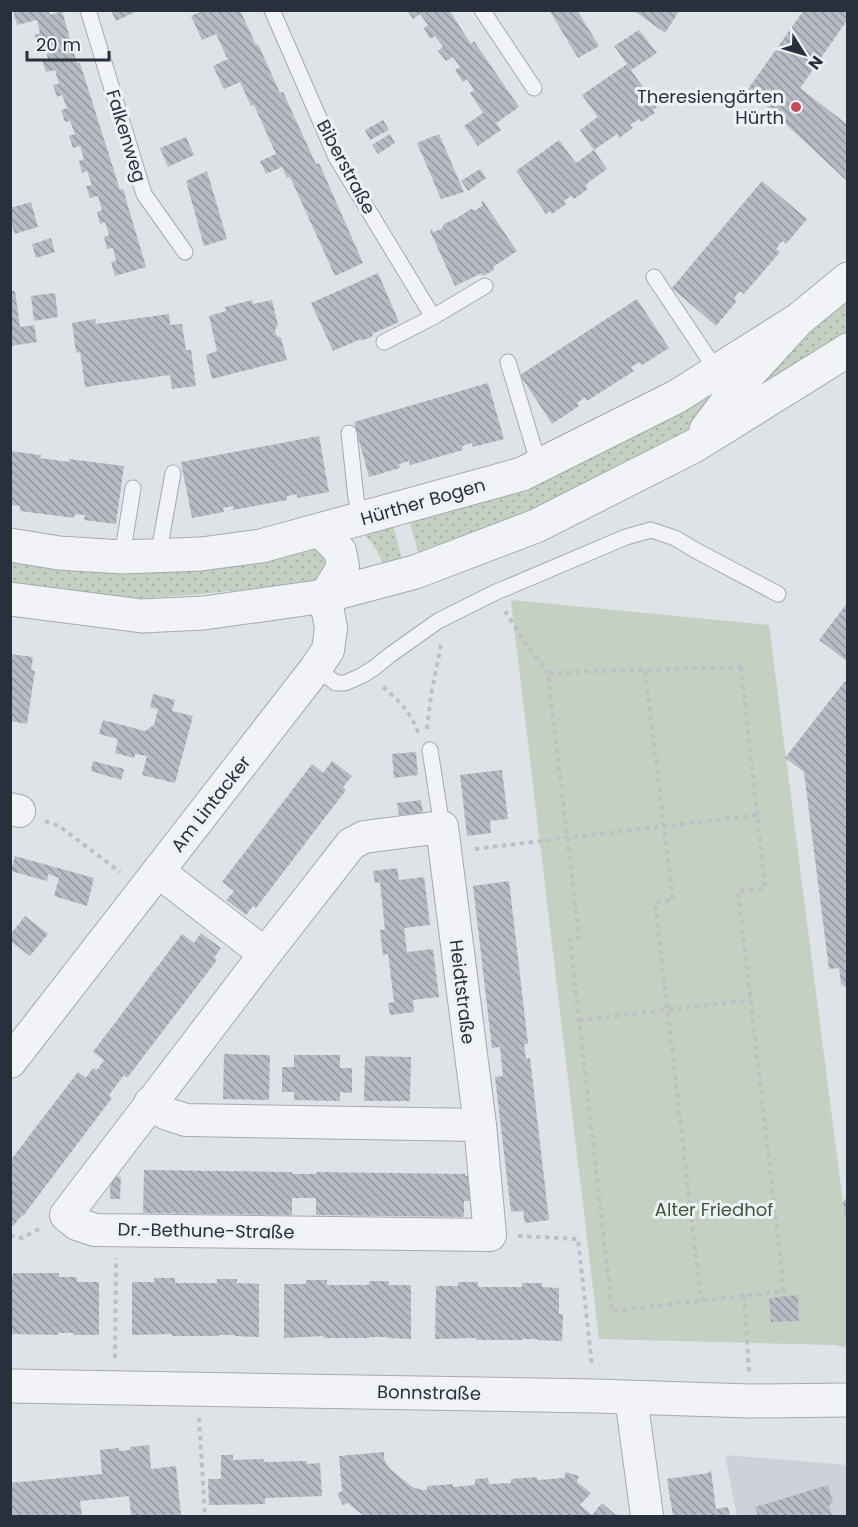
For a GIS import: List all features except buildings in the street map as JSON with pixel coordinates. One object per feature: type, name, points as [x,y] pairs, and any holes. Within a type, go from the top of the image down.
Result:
[{"type":"street","name":"Hürther Bogen","points":[[10,545],[59,553],[122,557],[201,554],[261,546],[522,474],[676,397],[798,320],[848,279]]},
{"type":"street","name":"Hürther Bogen","points":[[694,446],[744,379],[798,320]]},
{"type":"street","name":"Hürther Bogen","points":[[10,599],[142,616],[204,613],[325,596],[415,572],[536,526],[694,446],[848,350]]},
{"type":"street","points":[[320,531],[340,551],[343,567],[325,596]]},
{"type":"street","name":"Am Lintacker","points":[[10,1062],[316,668],[328,650],[331,628],[325,596]]},
{"type":"street","name":"Dr.-Bethune-Straße","points":[[443,839],[364,837],[351,844],[66,1215],[77,1224],[95,1230],[490,1235]]},
{"type":"street","name":"Heidtstraße","points":[[443,839],[480,1125],[490,1235]]},
{"type":"street","points":[[152,881],[265,954]]},
{"type":"street","points":[[150,1103],[167,1114],[186,1120],[480,1125]]},
{"type":"street","name":"Bonnstraße","points":[[10,1386],[595,1396],[750,1401],[848,1400]]},
{"type":"street","points":[[631,1397],[646,1516]]},
{"type":"lane","name":"Falkenweg","points":[[88,10],[144,194],[185,252]]},
{"type":"lane","name":"Biberstraße","points":[[272,10],[336,157],[433,317]]},
{"type":"lane","points":[[482,10],[534,88]]},
{"type":"lane","points":[[654,277],[717,371]]},
{"type":"lane","points":[[384,342],[433,317],[485,286]]},
{"type":"lane","points":[[508,362],[539,465]]},
{"type":"lane","points":[[349,433],[356,498],[362,519]]},
{"type":"lane","points":[[162,555],[161,540],[173,473]]},
{"type":"lane","points":[[122,557],[133,488]]},
{"type":"lane","points":[[316,668],[336,683],[365,674],[438,621],[494,593],[626,537],[651,530],[675,538],[778,594]]},
{"type":"lane","name":"Heidtstraße","points":[[430,750],[443,839]]},
{"type":"path","points":[[494,593],[526,644],[548,673],[579,938],[570,939],[612,1311],[784,1291],[738,891],[765,888],[741,667],[548,673]]},
{"type":"path","points":[[430,750],[426,730],[430,695],[441,647],[438,621]]},
{"type":"path","points":[[645,671],[673,900],[655,902],[701,1300]]},
{"type":"path","points":[[365,674],[401,702],[415,723],[420,738],[430,750]]},
{"type":"path","points":[[15,810],[59,826],[152,881]]},
{"type":"path","points":[[443,839],[568,838],[757,815]]},
{"type":"path","points":[[579,1020],[751,1000]]},
{"type":"path","points":[[114,1388],[116,1230]]},
{"type":"path","points":[[490,1235],[578,1239],[595,1396]]},
{"type":"path","points":[[744,1295],[750,1401]]},
{"type":"path","points":[[197,1389],[205,1516]]},
{"type":"shaded area","points":[[725,1455],[847,1465],[847,1516],[737,1516]]},
{"type":"green space","points":[[847,297],[847,337],[741,405],[781,350]]},
{"type":"green space","points":[[728,372],[702,422],[664,453],[421,562],[408,516]]},
{"type":"green space","points":[[392,520],[404,567],[386,570],[376,549],[362,529]]},
{"type":"green space","points":[[314,547],[322,554],[326,568],[316,579],[298,584],[111,599],[11,594],[10,553]]},
{"type":"green space","name":"Alter Friedhof","points":[[511,600],[769,625],[847,1235],[847,1348],[835,1345],[599,1339]]},
{"type":"place","name":"Theresiengärten Hürth","points":[[796,107]]}]
